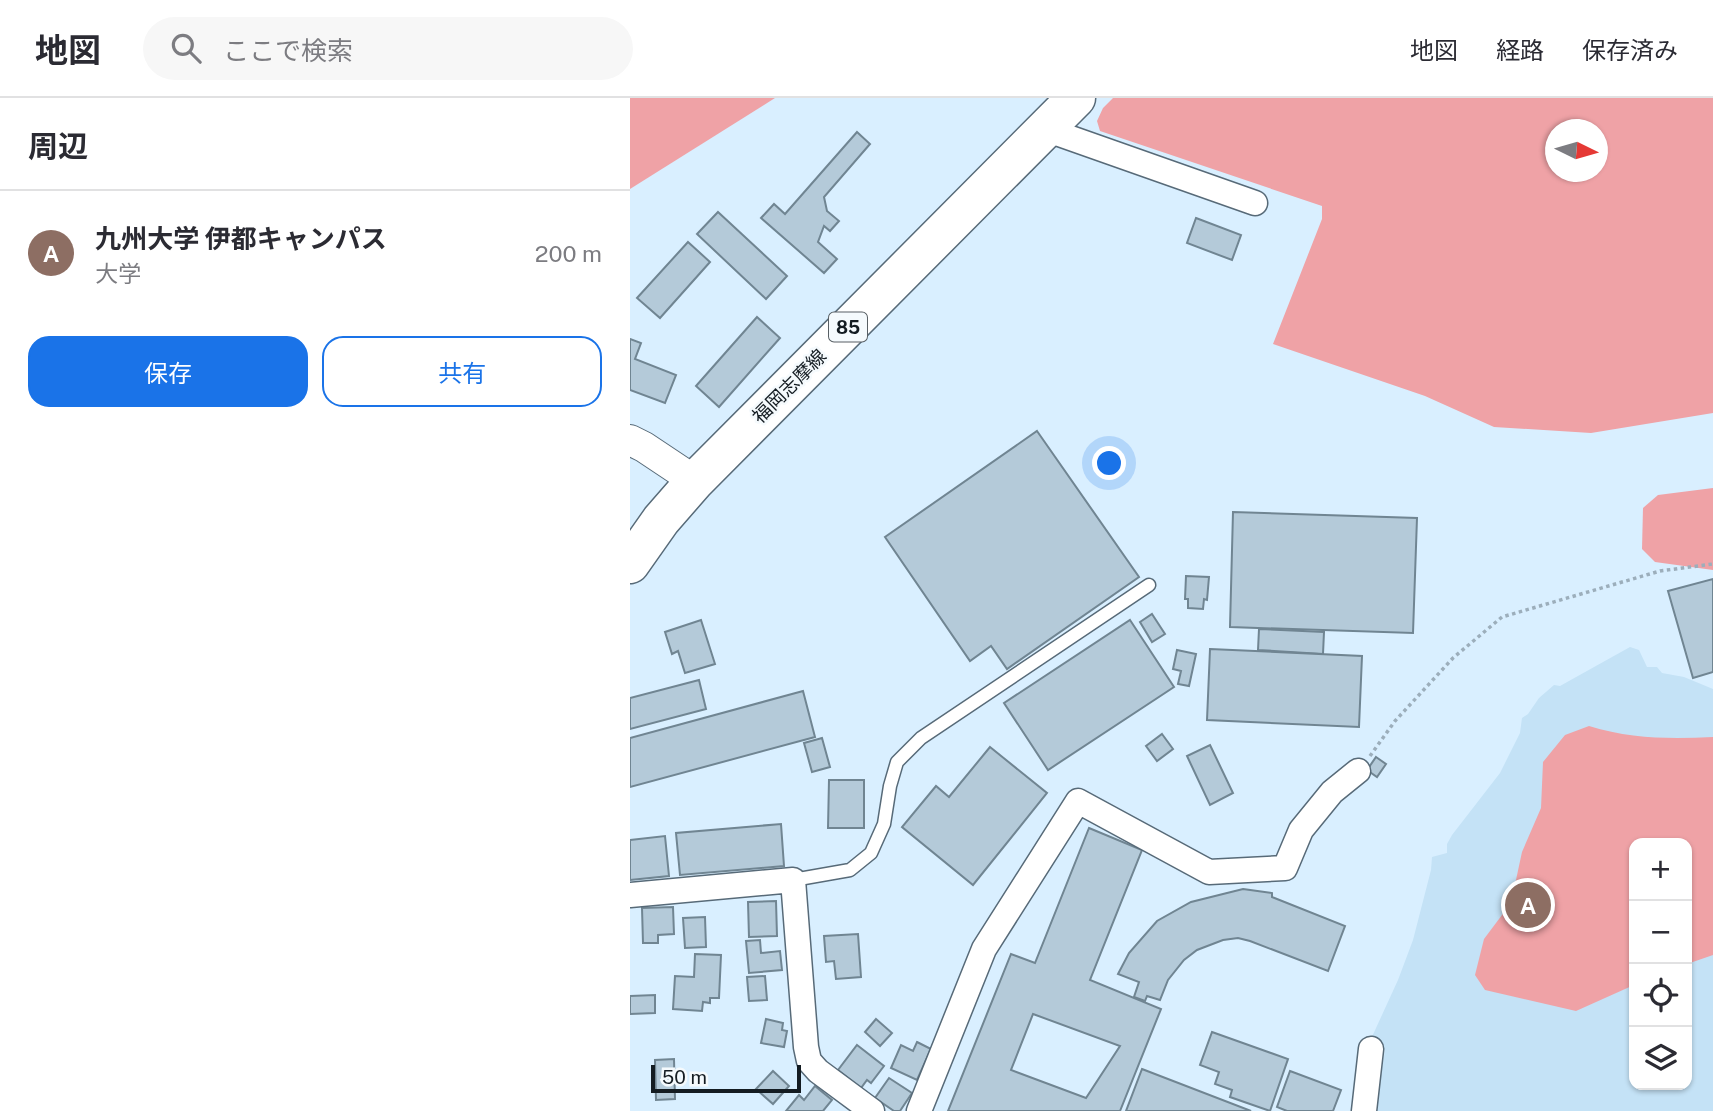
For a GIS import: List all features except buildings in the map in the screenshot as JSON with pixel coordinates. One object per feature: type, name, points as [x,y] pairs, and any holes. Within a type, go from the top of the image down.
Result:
[{"type":"main road","name":"福岡志摩線","points":[[630,564],[661,520],[695,481],[1076,98]]},
{"type":"street","points":[[1045,128],[1255,203]]},
{"type":"street","points":[[630,440],[695,481]]},
{"type":"street","points":[[919,1111],[984,949],[1078,801],[1209,872],[1285,868],[1301,830],[1332,792],[1358,771]]},
{"type":"street","points":[[630,895],[793,880],[809,1061],[872,1111]]},
{"type":"street","points":[[1364,1111],[1371,1049]]},
{"type":"lane","points":[[793,880],[850,870],[871,853],[884,824],[897,762],[921,738],[1149,585]]},
{"type":"path","points":[[1358,771],[1395,721],[1452,658],[1502,617],[1660,571],[1713,564]]},
{"type":"shaded area","points":[[630,98],[775,98],[630,189]]},
{"type":"shaded area","points":[[1113,98],[1713,98],[1713,413],[1591,433],[1494,427],[1425,396],[1273,344],[1322,219],[1322,206],[1100,131],[1097,121],[1103,108]]},
{"type":"shaded area","points":[[1713,488],[1713,570],[1655,562],[1642,549],[1643,508],[1658,495]]},
{"type":"shaded area","points":[[1630,647],[1639,650],[1647,667],[1657,667],[1662,673],[1684,677],[1713,689],[1713,1111],[1375,1111],[1385,1050],[1371,1039],[1413,940],[1432,857],[1447,853],[1447,844],[1452,835],[1500,773],[1520,733],[1522,718],[1554,685],[1560,686]]},
{"type":"shaded area","points":[[1589,726],[1651,737],[1713,737],[1713,955],[1692,962],[1692,838],[1629,838],[1629,987],[1576,1011],[1485,990],[1475,975],[1484,939],[1511,903],[1522,852],[1541,808],[1543,762],[1565,735]]},
{"type":"place","name":"九州大学 伊都キャンパス","points":[[1528,905]]}]
